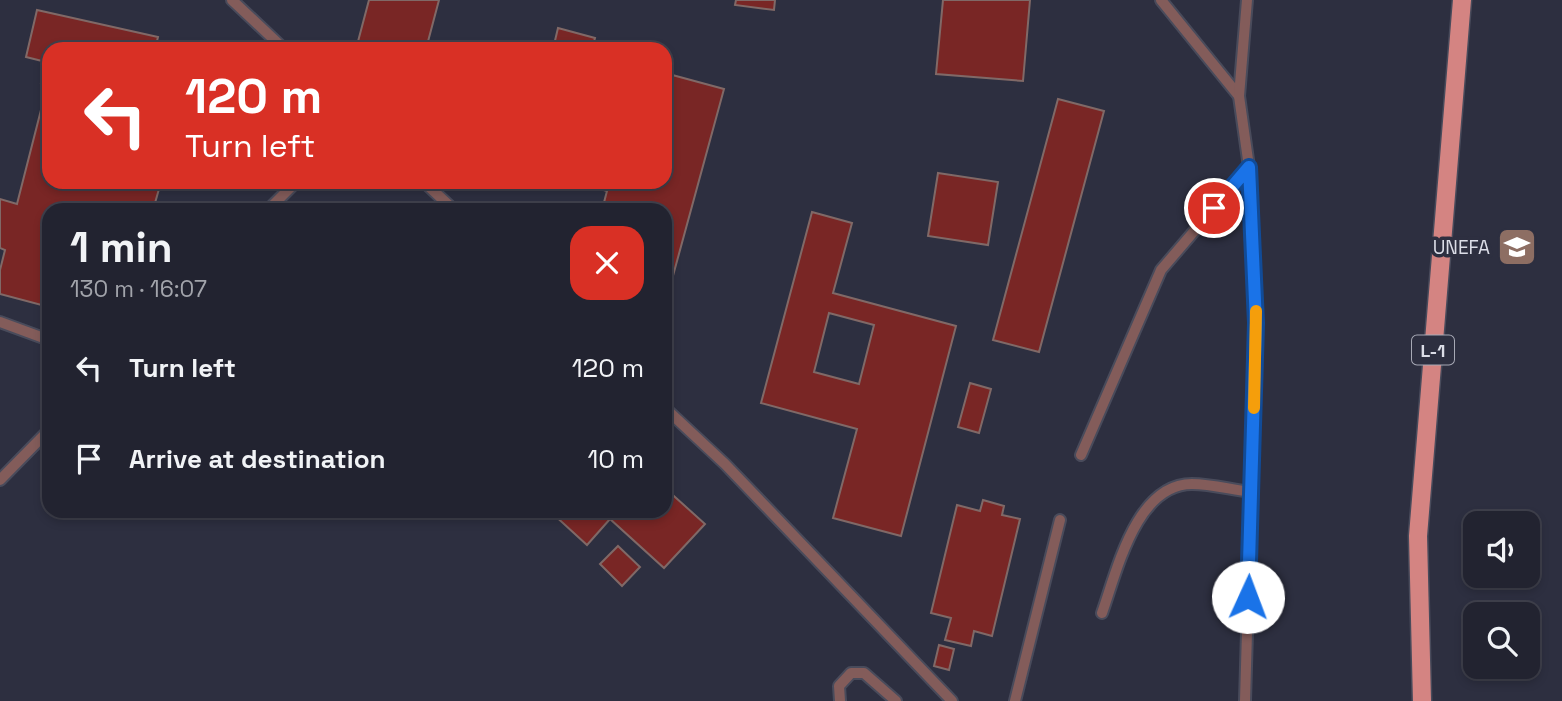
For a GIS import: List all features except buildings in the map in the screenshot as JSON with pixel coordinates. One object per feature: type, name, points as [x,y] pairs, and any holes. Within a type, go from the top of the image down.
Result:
[{"type":"main road","name":"L-1","points":[[1422,701],[1418,536],[1462,0]]},
{"type":"lane","points":[[232,0],[277,42]]},
{"type":"lane","points":[[1161,0],[1240,96]]},
{"type":"lane","points":[[1245,701],[1256,323],[1249,167],[1240,96],[1247,0]]},
{"type":"lane","points":[[1082,455],[1161,270],[1249,167]]},
{"type":"lane","points":[[275,203],[289,189]]},
{"type":"lane","points":[[432,189],[446,203]]},
{"type":"lane","points":[[0,322],[42,337]]},
{"type":"lane","points":[[672,415],[725,464],[952,701]]},
{"type":"lane","points":[[0,480],[42,437]]},
{"type":"lane","points":[[1102,612],[1137,519],[1154,500],[1190,484],[1251,492]]},
{"type":"lane","points":[[1015,701],[1060,520]]},
{"type":"lane","points":[[840,701],[839,687],[851,673],[864,673],[896,701]]},
{"type":"slow traffic","points":[[1254,408],[1256,311]]},
{"type":"place","name":"UNEFA","points":[[1517,247]]},
{"type":"route","points":[[1214,208],[1249,167],[1256,323],[1248,597]]}]
